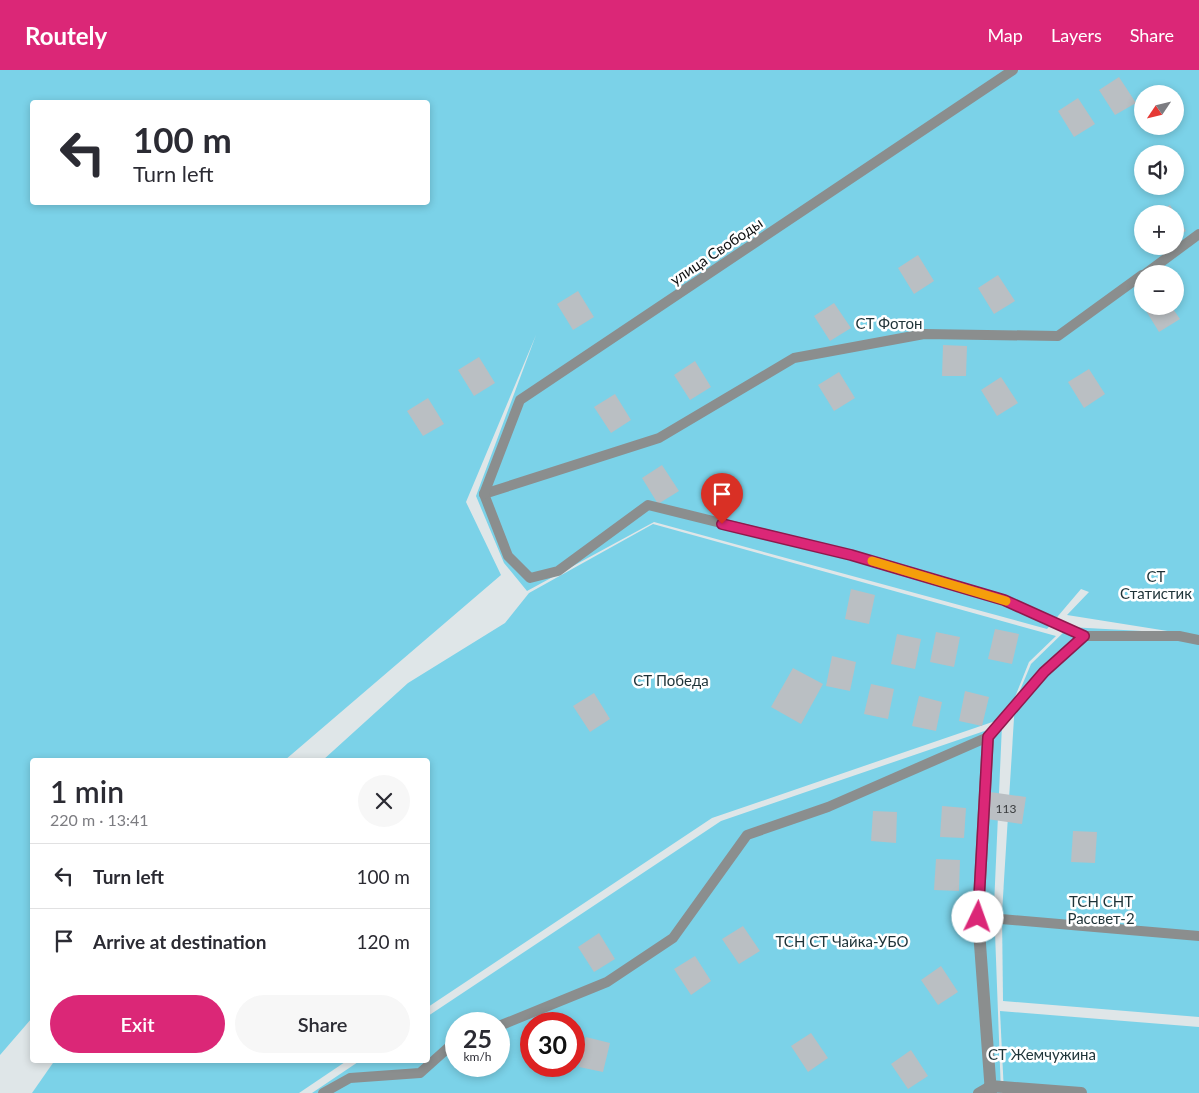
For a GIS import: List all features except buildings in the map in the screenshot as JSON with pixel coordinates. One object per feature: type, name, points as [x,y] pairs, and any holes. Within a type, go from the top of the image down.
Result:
[{"type":"street","points":[[988,737],[978,917],[991,1090],[1081,1093]]},
{"type":"lane","name":"улица Свободы","points":[[484,494],[520,400],[1013,70]]},
{"type":"lane","points":[[1156,265],[1199,234]]},
{"type":"lane","points":[[1134,281],[1058,336],[924,334],[794,358],[658,438],[484,494],[508,556],[530,578],[558,571],[648,506],[851,555],[994,597],[1084,636],[1179,636],[1199,640]]},
{"type":"lane","points":[[510,1022],[607,982],[673,938],[747,835],[828,807],[988,737],[1044,672],[1084,636]]},
{"type":"lane","points":[[978,917],[1199,936]]},
{"type":"lane","points":[[323,1093],[350,1078],[420,1074],[445,1051]]},
{"type":"lane","points":[[978,1093],[991,1090]]},
{"type":"green space","points":[[0,70],[1199,70],[1199,636],[1067,615],[1089,592],[1081,589],[1047,629],[654,522],[527,591],[504,563],[476,496],[536,335],[466,502],[501,575],[287,758],[30,758],[30,1020],[0,1055]]},
{"type":"green space","name":"СТ Победа","points":[[653,524],[1056,636],[1029,662],[1007,717],[712,818],[430,1006],[430,758],[325,758],[408,683],[505,623],[529,593]]},
{"type":"green space","name":"ТСН СНТ Рассвет-2","points":[[1069,627],[1160,632],[1199,639],[1199,1017],[1003,1001],[1002,913],[1015,702],[1031,664]]},
{"type":"green space","name":"ТСН СТ Чайка-УБО","points":[[1002,725],[994,906],[1001,1093],[312,1093],[357,1063],[430,1063],[430,1015],[721,821]]},
{"type":"green space","name":"СТ Жемчужина","points":[[1000,1011],[1199,1027],[1199,1093],[1004,1093]]},
{"type":"green space","points":[[53,1063],[344,1063],[299,1093],[32,1093]]},
{"type":"slow traffic","points":[[872,561],[1006,601]]},
{"type":"route","points":[[722,524],[851,555],[1004,600],[1084,636],[1044,672],[988,737],[978,917]]},
{"type":"park label","name":"СТ Фотон","points":[[889,323]]},
{"type":"park label","name":"СТ Статистик","points":[[1156,584]]}]
